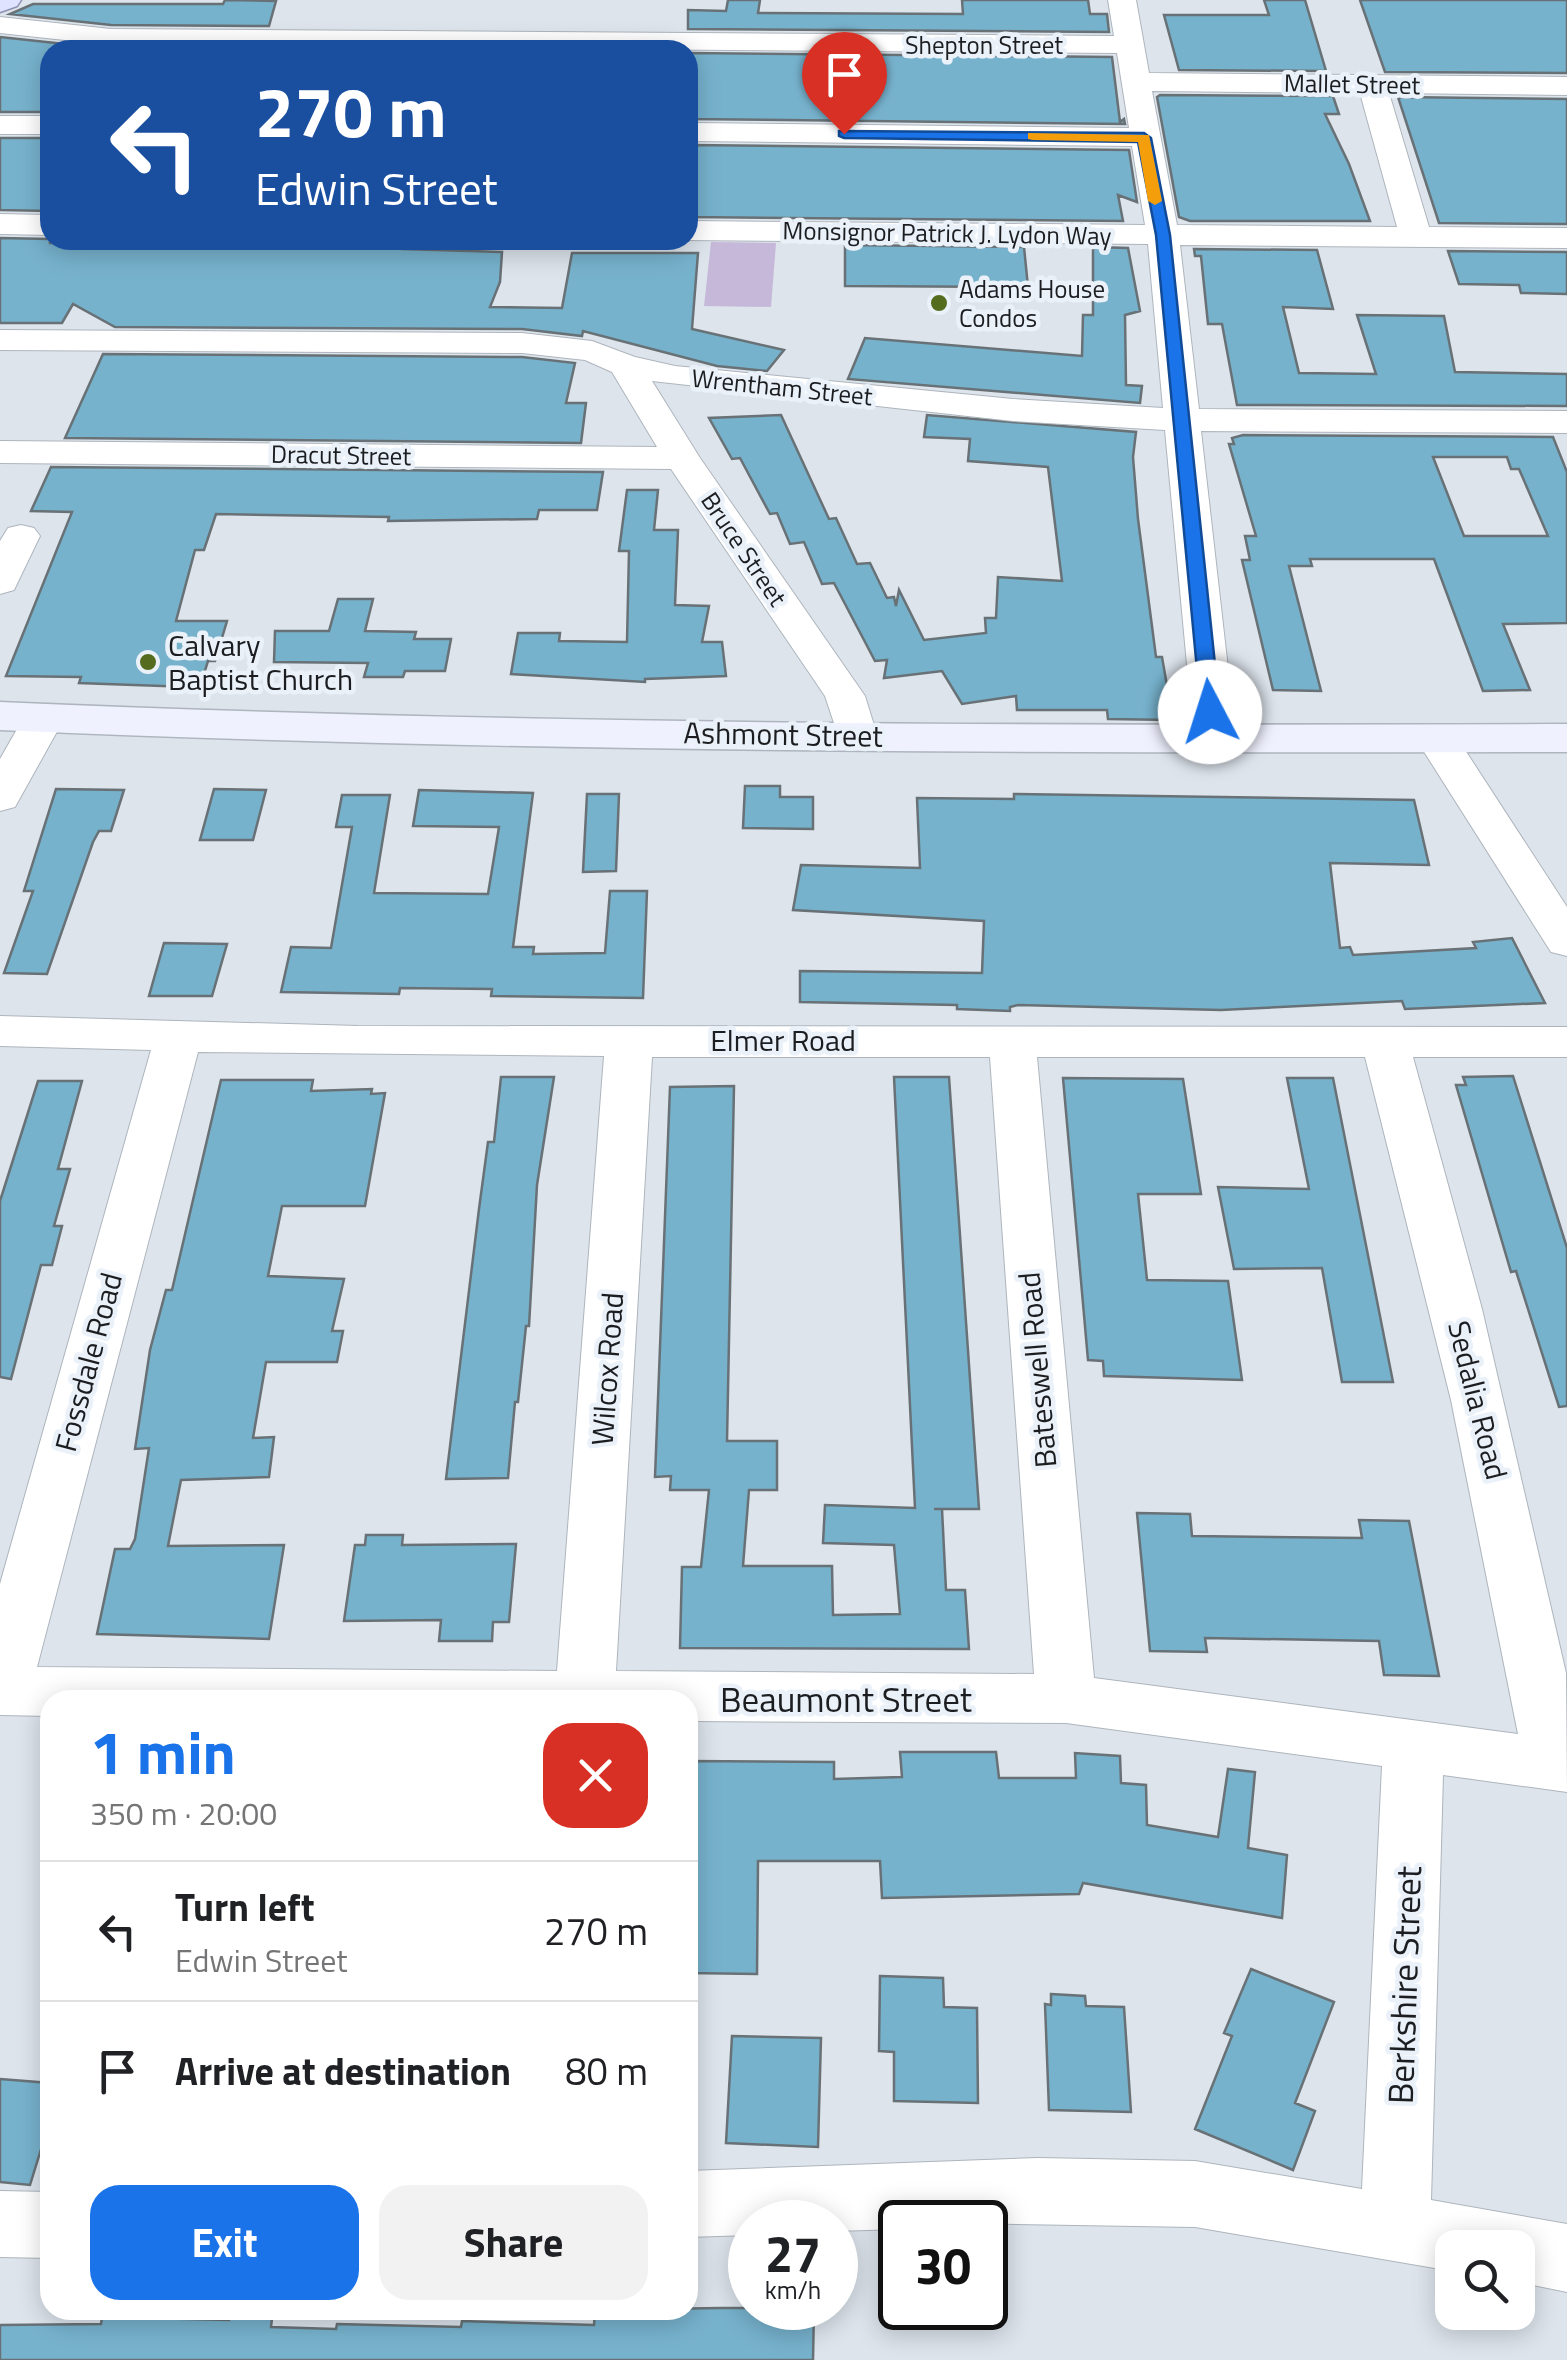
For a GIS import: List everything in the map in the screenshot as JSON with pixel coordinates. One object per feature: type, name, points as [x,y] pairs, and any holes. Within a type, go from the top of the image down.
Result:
[{"type":"main road","name":"Ashmont Street","points":[[21,717],[210,727],[1567,738]]},
{"type":"street","points":[[1122,0],[1163,235],[1214,738]]},
{"type":"street","name":"Shepton Street","points":[[0,25],[197,40]]},
{"type":"street","name":"Shepton Street","points":[[698,45],[1130,45]]},
{"type":"street","name":"Mallet Street","points":[[1137,82],[1567,86]]},
{"type":"street","points":[[1372,84],[1416,237]]},
{"type":"street","points":[[0,125],[40,126]]},
{"type":"street","points":[[698,132],[1144,138]]},
{"type":"street","points":[[0,224],[40,225]]},
{"type":"street","name":"Monsignor Patrick J. Lydon Way","points":[[698,231],[1567,238]]},
{"type":"street","name":"Wrentham Street","points":[[0,340],[522,343],[592,351],[625,365],[675,376],[1014,410],[1183,420],[1567,422]]},
{"type":"street","name":"Bruce Street","points":[[625,365],[682,458],[845,696],[856,735]]},
{"type":"street","name":"Dracut Street","points":[[0,452],[682,458]]},
{"type":"street","points":[[0,582],[21,536]]},
{"type":"street","points":[[0,798],[21,717]]},
{"type":"street","points":[[1438,739],[1567,942]]},
{"type":"street","name":"Elmer Road","points":[[0,1032],[358,1041],[1567,1042]]},
{"type":"street","name":"Fossdale Road","points":[[1,1692],[81,1384],[179,1034]]},
{"type":"street","name":"Wilcox Road","points":[[585,1690],[629,1040]]},
{"type":"street","name":"Bateswell Road","points":[[1012,1040],[1066,1699]]},
{"type":"street","name":"Sedalia Road","points":[[1384,1040],[1422,1169],[1507,1516],[1560,1765]]},
{"type":"street","name":"Beaumont Street","points":[[1,1692],[40,1692]]},
{"type":"street","name":"Beaumont Street","points":[[698,1698],[1066,1699],[1560,1765]]},
{"type":"street","name":"Berkshire Street","points":[[1395,2225],[1412,1745]]},
{"type":"street","points":[[698,2204],[1038,2190],[1194,2194],[1435,2233]]},
{"type":"street","points":[[0,2224],[40,2225]]},
{"type":"street","points":[[1535,2252],[1567,2258]]},
{"type":"shaded area","points":[[711,242],[776,243],[771,307],[704,306]]},
{"type":"building","points":[[225,0],[276,1],[269,26],[111,25],[10,14],[33,4],[223,4]]},
{"type":"building","points":[[728,0],[760,0],[758,13],[963,14],[962,0],[1088,0],[1090,14],[1107,14],[1109,32],[688,29],[688,10],[726,11]]},
{"type":"building","points":[[1264,0],[1305,0],[1326,71],[1179,70],[1164,15],[1269,15]]},
{"type":"building","points":[[1360,0],[1567,0],[1567,73],[1385,72]]},
{"type":"building","points":[[0,37],[40,41],[40,112],[0,112]]},
{"type":"building","points":[[698,53],[1112,57],[1120,122],[1124,119],[1125,124],[698,119]]},
{"type":"building","points":[[1333,96],[1339,114],[1325,114],[1370,221],[1190,221],[1179,217],[1157,97]]},
{"type":"building","points":[[1398,97],[1567,99],[1567,224],[1439,223]]},
{"type":"building","points":[[0,138],[40,138],[40,211],[0,210]]},
{"type":"building","points":[[698,145],[1129,150],[1137,202],[1118,195],[1123,221],[698,217]]},
{"type":"building","points":[[0,238],[40,239],[40,250],[502,252],[500,282],[490,307],[562,308],[572,253],[698,253],[692,329],[784,350],[767,371],[717,366],[583,331],[582,336],[522,329],[115,327],[73,304],[62,323],[0,323]]},
{"type":"building","name":"Adams House Condos","points":[[845,245],[1024,247],[1028,287],[845,286]]},
{"type":"building","points":[[1093,247],[1128,248],[1140,311],[1125,315],[1126,385],[1142,386],[1140,403],[848,379],[865,338],[1082,356],[1083,315],[1093,315]]},
{"type":"building","points":[[1194,249],[1317,250],[1333,309],[1283,307],[1299,373],[1376,374],[1357,315],[1444,316],[1455,372],[1567,374],[1567,406],[1237,405],[1222,324],[1208,324],[1201,256],[1195,256]]},
{"type":"building","points":[[1448,251],[1567,252],[1567,294],[1521,293],[1519,285],[1459,284]]},
{"type":"building","points":[[103,354],[522,357],[575,363],[566,403],[586,403],[581,443],[65,438]]},
{"type":"building","points":[[781,415],[829,519],[836,518],[857,564],[870,563],[887,598],[894,597],[896,606],[899,590],[924,640],[986,633],[985,618],[996,618],[998,577],[1062,581],[1048,467],[968,461],[970,439],[924,437],[927,415],[1136,432],[1133,457],[1138,519],[1156,657],[1162,657],[1173,720],[1108,719],[1107,710],[1017,710],[1016,696],[962,704],[942,671],[884,678],[887,660],[875,661],[834,583],[822,584],[804,542],[790,544],[777,513],[770,514],[740,458],[732,459],[709,418]]},
{"type":"building","points":[[1553,437],[1567,472],[1567,623],[1503,624],[1530,690],[1483,691],[1434,559],[1310,559],[1312,566],[1289,566],[1321,691],[1273,690],[1242,560],[1250,560],[1245,536],[1256,536],[1229,444],[1234,444],[1232,438]],"holes":[[[1433,457],[1507,457],[1511,469],[1519,469],[1548,536],[1464,536]]]},
{"type":"building","points":[[51,467],[603,472],[597,510],[539,510],[537,519],[388,521],[389,517],[216,514],[204,550],[195,550],[176,621],[227,621],[215,661],[208,661],[202,680],[192,680],[190,687],[79,683],[81,677],[6,676],[72,512],[31,511]]},
{"type":"building","points":[[627,490],[658,490],[654,530],[678,530],[675,605],[709,606],[702,642],[722,642],[726,676],[645,682],[511,674],[518,633],[560,633],[559,641],[627,642],[629,551],[619,551]]},
{"type":"building","points":[[338,599],[373,599],[365,631],[416,632],[414,639],[451,639],[445,671],[364,677],[368,663],[274,662],[275,631],[329,631]]},
{"type":"building","points":[[745,786],[780,786],[780,797],[813,797],[813,829],[743,828]]},
{"type":"building","points":[[56,789],[124,790],[111,831],[99,831],[93,842],[47,974],[4,973],[33,891],[24,891]]},
{"type":"building","points":[[214,789],[266,790],[253,840],[200,840]]},
{"type":"building","points":[[419,790],[533,793],[513,947],[534,947],[533,954],[605,953],[610,891],[647,891],[643,998],[491,996],[492,989],[400,988],[399,994],[281,992],[291,947],[331,948],[352,827],[336,827],[342,795],[390,795],[374,893],[488,894],[499,827],[413,826]]},
{"type":"building","points":[[587,794],[619,794],[616,871],[583,872]]},
{"type":"building","points":[[1014,794],[1414,800],[1429,865],[1330,863],[1340,948],[1350,947],[1353,955],[1476,948],[1473,942],[1512,938],[1545,1003],[1405,1009],[1402,1001],[1221,1010],[1018,1005],[1010,1007],[1010,1011],[957,1009],[957,1005],[800,1002],[800,971],[982,973],[984,921],[793,910],[801,865],[920,868],[917,798],[1014,799]]},
{"type":"building","points":[[164,943],[227,944],[212,996],[149,996]]},
{"type":"building","points":[[1513,1076],[1567,1248],[1567,1406],[1559,1407],[1516,1271],[1511,1272],[1456,1085],[1466,1085],[1463,1077]]},
{"type":"building","points":[[501,1077],[554,1077],[537,1185],[529,1326],[515,1402],[508,1478],[446,1479],[488,1142],[494,1142]]},
{"type":"building","points":[[894,1077],[949,1077],[979,1509],[942,1509],[946,1590],[965,1590],[969,1649],[680,1648],[682,1567],[701,1567],[709,1490],[670,1490],[671,1476],[655,1477],[670,1087],[734,1086],[727,1441],[777,1441],[777,1490],[749,1490],[743,1566],[832,1566],[833,1615],[900,1614],[894,1545],[823,1543],[825,1505],[915,1508]]},
{"type":"building","points":[[1063,1078],[1183,1079],[1201,1194],[1138,1194],[1147,1280],[1228,1281],[1242,1380],[1104,1376],[1103,1361],[1088,1360]]},
{"type":"building","points":[[1287,1078],[1333,1078],[1393,1382],[1342,1382],[1322,1268],[1234,1269],[1218,1187],[1309,1189]]},
{"type":"building","points":[[221,1080],[313,1080],[311,1091],[372,1089],[371,1094],[385,1093],[365,1206],[282,1206],[268,1276],[344,1279],[332,1331],[343,1331],[337,1362],[266,1362],[253,1438],[274,1437],[269,1477],[181,1480],[168,1546],[284,1545],[269,1639],[97,1634],[115,1549],[130,1549],[135,1539],[149,1448],[135,1449],[150,1350],[166,1290],[172,1290]]},
{"type":"building","points":[[38,1081],[82,1081],[58,1169],[70,1169],[54,1226],[62,1226],[52,1265],[41,1265],[11,1379],[0,1377],[0,1201]]},
{"type":"building","points":[[1137,1513],[1190,1514],[1192,1536],[1362,1538],[1359,1520],[1409,1521],[1439,1676],[1384,1675],[1379,1641],[1205,1638],[1207,1652],[1150,1651]]},
{"type":"building","points":[[366,1535],[403,1535],[402,1545],[516,1544],[509,1622],[493,1622],[492,1641],[439,1641],[441,1620],[344,1621],[355,1545],[365,1545]]},
{"type":"building","points":[[900,1752],[996,1752],[999,1778],[1076,1778],[1075,1753],[1120,1756],[1121,1783],[1146,1785],[1147,1825],[1218,1837],[1228,1769],[1255,1772],[1248,1848],[1287,1855],[1282,1918],[1083,1883],[1079,1894],[882,1898],[880,1861],[758,1861],[757,1974],[698,1973],[698,1761],[834,1762],[834,1779],[902,1777]]},
{"type":"building","points":[[1251,1969],[1334,2002],[1295,2103],[1315,2111],[1293,2170],[1195,2129],[1232,2036],[1224,2033]]},
{"type":"building","points":[[880,1976],[943,1978],[944,2007],[977,2008],[978,2103],[894,2101],[894,2052],[879,2051]]},
{"type":"building","points":[[1051,1994],[1085,1996],[1086,2006],[1124,2007],[1131,2112],[1049,2110],[1045,2004],[1051,2005]]},
{"type":"building","points":[[732,2036],[821,2038],[818,2147],[726,2143]]},
{"type":"building","points":[[0,2079],[40,2082],[40,2152],[30,2185],[0,2182]]},
{"type":"building","points":[[698,2308],[728,2308],[728,2330],[814,2330],[813,2360],[0,2360],[0,2325],[101,2324],[102,2320],[272,2320],[271,2327],[336,2329],[337,2324],[461,2327],[462,2321],[594,2325],[594,2320],[698,2320]]},
{"type":"slow traffic","points":[[1033,136],[1144,138],[1155,201]]},
{"type":"place","name":"Adams House Condos","points":[[939,303]]},
{"type":"place","name":"Calvary Baptist Church","points":[[148,662]]},
{"type":"route","points":[[844,134],[1144,138],[1163,235],[1210,712]]}]
